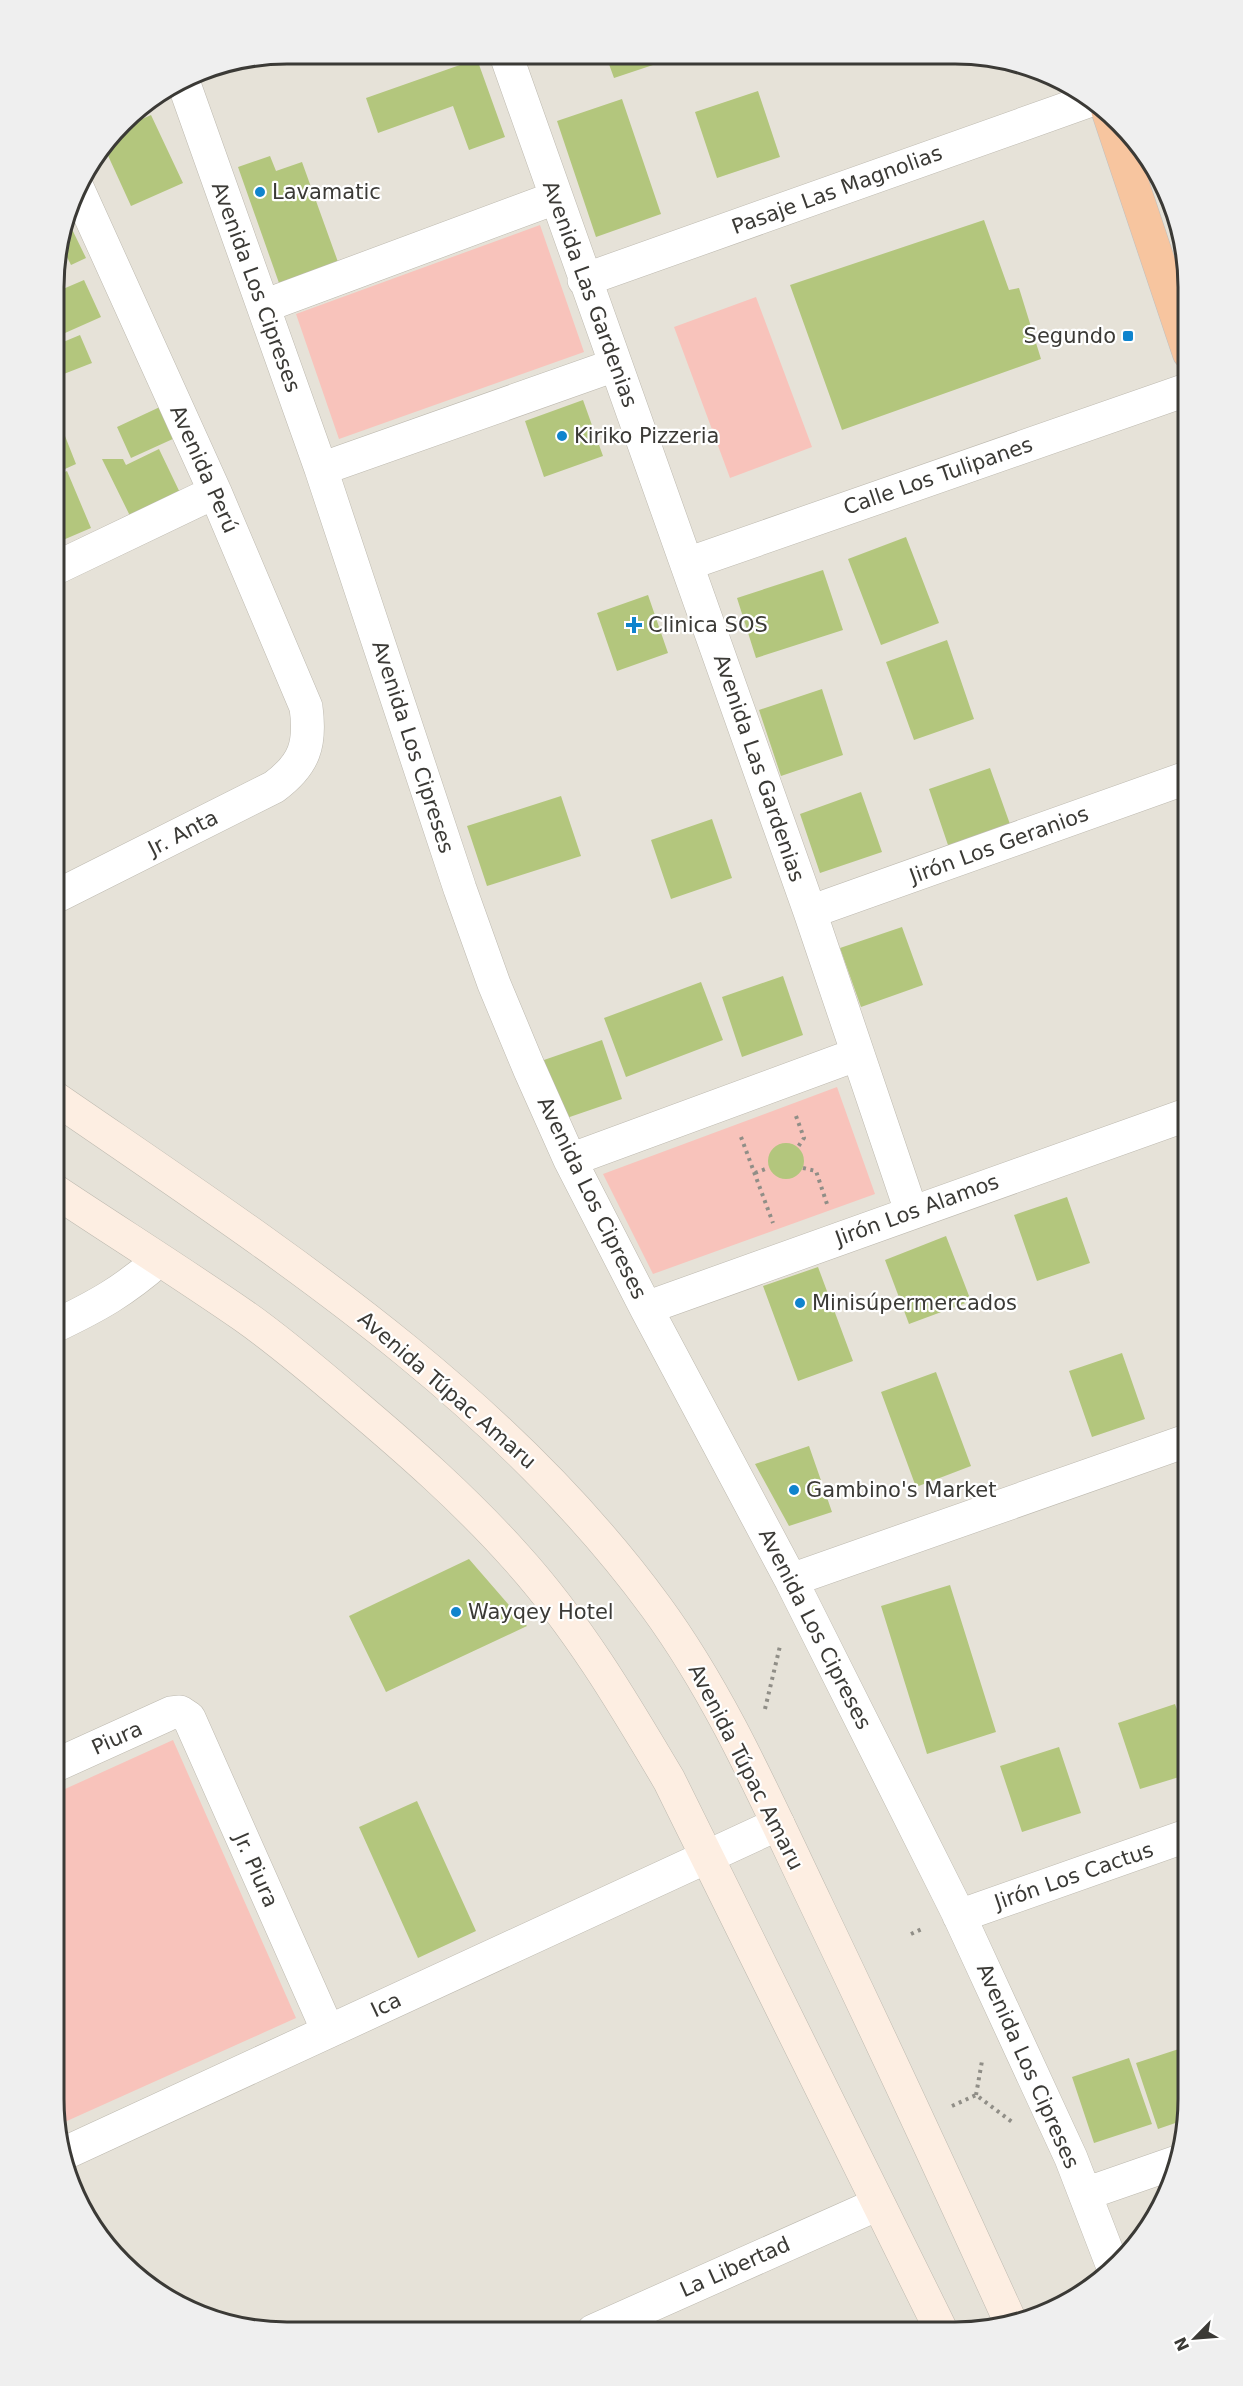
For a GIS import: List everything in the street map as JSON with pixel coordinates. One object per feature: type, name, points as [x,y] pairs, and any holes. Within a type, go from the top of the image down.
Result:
[{"type":"highway","points":[[1115,132],[1178,320]]},
{"type":"main road","name":"Avenida Túpac Amaru","points":[[64,1104],[339,1296],[404,1347],[531,1462],[620,1561],[657,1608],[733,1732],[919,2121],[1007,2315]]},
{"type":"main road","points":[[64,1197],[246,1317],[396,1439],[516,1557],[568,1622],[621,1698],[669,1780],[937,2322]]},
{"type":"street","name":"Avenida Las Gardenias","points":[[509,64],[810,912],[911,1211]]},
{"type":"street","name":"Avenida Los Cipreses","points":[[186,89],[321,469],[494,984],[570,1160],[791,1580],[1003,2007],[1085,2194],[1110,2259]]},
{"type":"street","name":"Pasaje Las Magnolias","points":[[584,280],[1081,104]]},
{"type":"street","points":[[264,306],[555,198]]},
{"type":"street","name":"Avenida Perú","points":[[82,199],[215,492],[306,707],[309,735],[302,757]]},
{"type":"street","points":[[321,469],[615,365]]},
{"type":"street","name":"Calle Los Tulipanes","points":[[687,564],[1178,393]]},
{"type":"street","points":[[64,564],[215,492]]},
{"type":"street","name":"Jr. Anta","points":[[64,892],[274,787],[290,775],[302,757]]},
{"type":"street","name":"Jirón Los Geranios","points":[[810,912],[1178,781]]},
{"type":"street","points":[[570,1160],[858,1054]]},
{"type":"street","name":"Jirón Los Alamos","points":[[646,1308],[911,1211],[1178,1118]]},
{"type":"street","points":[[64,1322],[103,1303],[130,1286],[159,1260]]},
{"type":"street","points":[[791,1580],[1178,1444]]},
{"type":"street","name":"Piura","points":[[64,1761],[171,1713],[180,1712]]},
{"type":"street","name":"Jr. Piura","points":[[180,1712],[189,1718],[328,2031]]},
{"type":"street","name":"Ica","points":[[71,2150],[778,1824]]},
{"type":"street","name":"Jirón Los Cactus","points":[[959,1916],[1178,1839]]},
{"type":"street","points":[[1085,2194],[1168,2165]]},
{"type":"street","name":"La Libertad","points":[[613,2322],[878,2204]]},
{"type":"path","points":[[728,1101],[786,1257]]},
{"type":"path","points":[[754,1173],[768,1168]]},
{"type":"path","points":[[803,1168],[816,1171],[839,1238]]},
{"type":"path","points":[[764,1713],[781,1641]]},
{"type":"path","points":[[919,2121],[976,2096],[1019,2128]]},
{"type":"shaded area","points":[[540,225],[584,352],[339,439],[296,314]]},
{"type":"shaded area","points":[[756,297],[812,447],[730,478],[674,327]]},
{"type":"shaded area","points":[[837,1087],[875,1194],[653,1274],[603,1174]]},
{"type":"shaded area","points":[[173,1740],[296,2018],[66,2122],[64,2099],[64,1789]]},
{"type":"building","points":[[463,64],[479,64],[505,137],[469,150],[453,106],[378,133],[366,98]]},
{"type":"building","points":[[609,64],[656,64],[614,78]]},
{"type":"building","points":[[758,91],[780,157],[717,178],[695,112]]},
{"type":"building","points":[[622,99],[661,214],[596,237],[557,121]]},
{"type":"building","points":[[151,115],[183,183],[131,206],[108,156],[140,120]]},
{"type":"building","points":[[270,156],[276,171],[302,162],[338,262],[279,283],[238,167]]},
{"type":"building","points":[[984,220],[1009,290],[1019,288],[1041,359],[842,430],[790,285]]},
{"type":"building","points":[[72,230],[86,258],[71,265],[67,257]]},
{"type":"building","points":[[84,280],[101,317],[64,333],[64,289]]},
{"type":"building","points":[[80,335],[92,363],[64,374],[64,342]]},
{"type":"building","points":[[583,400],[603,456],[544,477],[525,421]]},
{"type":"building","points":[[162,406],[186,433],[131,458],[117,427]]},
{"type":"building","points":[[64,436],[76,464],[64,469]]},
{"type":"building","points":[[159,449],[183,499],[133,522],[102,459],[123,459],[126,465]]},
{"type":"building","points":[[67,471],[91,528],[64,540],[64,472]]},
{"type":"building","points":[[906,537],[939,623],[881,645],[848,559]]},
{"type":"building","points":[[823,570],[843,630],[756,658],[737,598]]},
{"type":"building","points":[[648,595],[668,653],[617,671],[597,613]]},
{"type":"building","points":[[947,640],[974,719],[914,740],[886,662]]},
{"type":"building","points":[[822,689],[843,755],[781,776],[759,710]]},
{"type":"building","points":[[990,768],[1011,827],[949,848],[929,789]]},
{"type":"building","points":[[861,792],[882,852],[820,873],[800,814]]},
{"type":"building","points":[[561,796],[581,856],[487,886],[467,826]]},
{"type":"building","points":[[712,819],[732,878],[671,899],[651,840]]},
{"type":"building","points":[[902,927],[923,985],[861,1007],[840,948]]},
{"type":"building","points":[[783,976],[803,1035],[742,1057],[722,997]]},
{"type":"building","points":[[701,982],[723,1040],[626,1077],[604,1018]]},
{"type":"building","points":[[602,1040],[622,1099],[561,1120],[541,1061]]},
{"type":"building","points":[[786,1143],[799,1148],[804,1161],[799,1174],[786,1179],[773,1174],[768,1161],[773,1148]]},
{"type":"building","points":[[1067,1197],[1090,1263],[1037,1281],[1014,1215]]},
{"type":"building","points":[[946,1236],[971,1301],[909,1324],[885,1260]]},
{"type":"building","points":[[818,1267],[853,1361],[798,1381],[763,1286]]},
{"type":"building","points":[[1122,1353],[1145,1419],[1092,1437],[1069,1371]]},
{"type":"building","points":[[936,1372],[971,1466],[916,1487],[881,1392]]},
{"type":"building","points":[[809,1446],[832,1512],[789,1526],[755,1464]]},
{"type":"building","points":[[469,1559],[527,1626],[386,1692],[349,1616]]},
{"type":"building","points":[[950,1585],[996,1732],[927,1754],[881,1606]]},
{"type":"building","points":[[1175,1704],[1178,1713],[1178,1777],[1140,1789],[1118,1723]]},
{"type":"building","points":[[1059,1747],[1081,1813],[1022,1832],[1000,1766]]},
{"type":"building","points":[[417,1801],[476,1931],[418,1958],[359,1827]]},
{"type":"building","points":[[1178,2049],[1177,2122],[1158,2129],[1136,2063]]},
{"type":"building","points":[[1129,2058],[1152,2124],[1094,2143],[1072,2077]]},
{"type":"place","name":"Lavamatic","points":[[260,192]]},
{"type":"place","name":"Segundo","points":[[1128,336]]},
{"type":"place","name":"Kiriko Pizzeria","points":[[562,436]]},
{"type":"place","name":"Clinica SOS","points":[[634,625]]},
{"type":"place","name":"Minisúpermercados","points":[[800,1303]]},
{"type":"place","name":"Gambino's Market","points":[[794,1490]]},
{"type":"place","name":"Wayqey Hotel","points":[[456,1612]]}]
